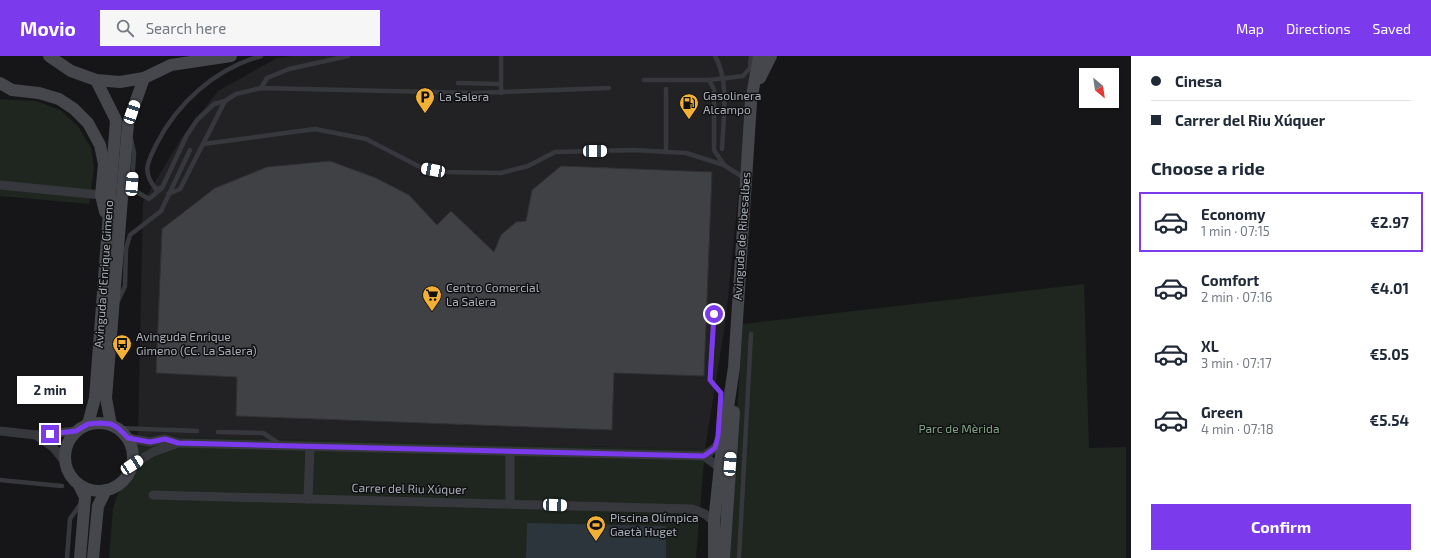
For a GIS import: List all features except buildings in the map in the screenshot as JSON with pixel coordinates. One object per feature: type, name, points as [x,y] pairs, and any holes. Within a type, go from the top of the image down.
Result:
[{"type":"main road","points":[[49,56],[71,71],[96,80],[120,82],[144,78],[171,65],[181,56]]},
{"type":"main road","points":[[171,65],[231,56]]},
{"type":"main road","name":"Avinguda de Ribesalbes","points":[[714,558],[714,522],[726,417],[733,371],[751,102],[759,56]]},
{"type":"main road","name":"Avinguda de Ribesalbes","points":[[751,102],[765,65],[771,56]]},
{"type":"main road","name":"Avinguda d'Enrique Gimeno","points":[[114,426],[106,398],[128,123],[144,78]]},
{"type":"main road","name":"Avinguda d'Enrique Gimeno","points":[[88,424],[95,398],[116,120],[96,80]]},
{"type":"main road","points":[[0,83],[12,90],[39,93],[59,99],[74,109],[88,123],[100,145],[104,164],[101,195],[108,228]]},
{"type":"main road","name":"Avinguda de Ribesalbes","points":[[724,558],[726,527],[722,455],[735,401],[733,371]]},
{"type":"main road","points":[[78,485],[92,490],[106,490],[123,481],[132,465],[133,451],[128,438],[114,426],[100,423],[88,424],[76,431],[66,445],[65,462],[69,475],[78,485],[85,497],[80,558]]},
{"type":"main road","points":[[93,558],[98,506],[106,490]]},
{"type":"street","points":[[0,185],[101,195]]},
{"type":"street","points":[[0,432],[36,435],[76,431]]},
{"type":"street","points":[[36,435],[52,447],[65,462]]},
{"type":"street","points":[[128,438],[150,442],[165,439],[178,443],[704,456],[722,455]]},
{"type":"street","points":[[132,465],[153,452],[178,443]]},
{"type":"street","points":[[308,499],[310,446]]},
{"type":"street","points":[[510,451],[510,504]]},
{"type":"street","points":[[704,456],[722,455]]},
{"type":"street","name":"Carrer del Riu Xúquer","points":[[153,495],[692,509],[705,514],[714,522]]},
{"type":"lane","points":[[162,188],[156,189],[149,180],[147,163],[165,128],[179,108],[200,89],[222,73],[253,58],[261,56]]},
{"type":"lane","points":[[261,88],[267,78],[289,69],[348,56]]},
{"type":"lane","points":[[501,56],[501,93]]},
{"type":"lane","points":[[715,56],[720,65],[724,90],[722,149]]},
{"type":"lane","points":[[644,80],[709,80],[743,76],[750,68],[751,56]]},
{"type":"lane","points":[[709,80],[714,89],[714,150],[724,165]]},
{"type":"lane","points":[[458,83],[501,84]]},
{"type":"lane","points":[[128,123],[134,153],[132,184],[137,192],[149,199],[162,188],[187,135],[197,120],[214,104],[225,101],[236,94],[261,88],[473,94],[609,88]]},
{"type":"lane","points":[[666,88],[666,152]]},
{"type":"lane","points":[[168,194],[180,189],[225,101]]},
{"type":"lane","points":[[203,144],[315,129],[366,139],[420,167],[446,172],[501,173],[528,166],[555,152],[634,150],[686,153],[724,165],[746,179]]},
{"type":"lane","points":[[113,312],[124,286],[126,249],[130,234],[161,211],[190,150]]},
{"type":"lane","points":[[714,314],[710,380],[721,393],[718,436],[722,455],[744,464]]},
{"type":"lane","points":[[739,558],[751,334]]},
{"type":"lane","points":[[721,401],[726,417]]},
{"type":"lane","points":[[114,426],[197,431]]},
{"type":"lane","points":[[218,432],[263,433],[282,445]]},
{"type":"lane","points":[[0,480],[62,486]]},
{"type":"lane","points":[[67,558],[70,519],[85,497]]},
{"type":"shaded area","points":[[292,56],[752,56],[726,318],[705,449],[138,436],[143,202],[182,137],[218,91],[277,58]]},
{"type":"shaded area","name":"Piscina Olímpica Gaetà Huget","points":[[527,523],[666,526],[666,558],[526,558]]},
{"type":"green space","points":[[0,99],[36,101],[60,110],[78,126],[91,148],[94,168],[89,204],[0,196]]},
{"type":"green space","name":"Parc de Mèrida","points":[[1084,284],[1089,448],[1126,447],[1126,558],[727,558],[743,324]]},
{"type":"green space","points":[[138,436],[705,449],[696,558],[109,558],[113,508]]},
{"type":"place","name":"La Salera","points":[[425,114]]},
{"type":"place","name":"Gasolinera Alcampo","points":[[689,120]]},
{"type":"place","name":"Centro Comercial La Salera","points":[[432,312]]},
{"type":"place","name":"Avinguda Enrique Gimeno (CC. La Salera)","points":[[122,361]]},
{"type":"place","name":"Piscina Olímpica Gaetà Huget","points":[[596,542]]},
{"type":"route","points":[[50,434],[76,431],[88,424],[100,423],[111,424],[118,428],[128,438],[150,442],[165,439],[178,443],[704,456],[715,448],[718,436],[721,393],[710,380],[714,314]]}]
